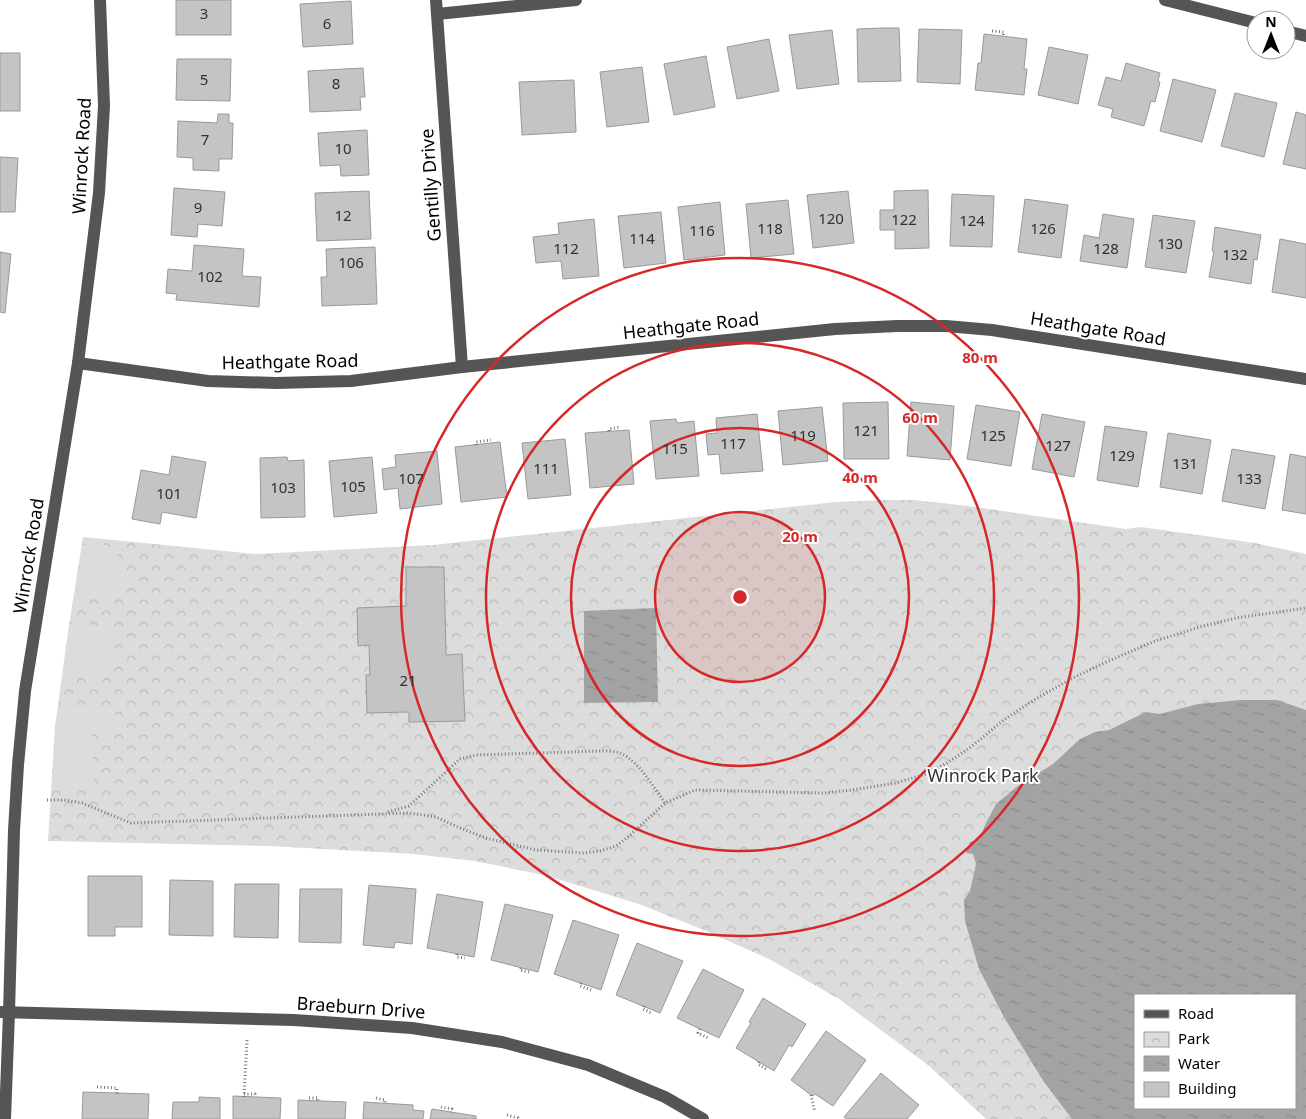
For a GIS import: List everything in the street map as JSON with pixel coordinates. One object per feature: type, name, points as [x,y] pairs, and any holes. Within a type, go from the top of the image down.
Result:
[{"type":"street","name":"Winrock Road","points":[[5,1119],[5,1012],[18,765],[26,691],[78,363],[100,184],[104,106],[100,0]]},
{"type":"street","name":"Gentilly Drive","points":[[436,0],[462,367]]},
{"type":"street","points":[[437,14],[576,0]]},
{"type":"street","points":[[1166,0],[1246,20]]},
{"type":"street","name":"Heathgate Road","points":[[78,363],[208,381],[276,384],[350,381],[462,367],[835,329],[946,326],[992,330],[1306,379]]},
{"type":"street","name":"Braeburn Drive","points":[[5,1012],[312,1021],[412,1028],[502,1042],[594,1067],[665,1097],[703,1119]]},
{"type":"path","points":[[992,30],[1004,32],[1004,36]]},
{"type":"path","points":[[609,432],[609,429],[620,427]]},
{"type":"path","points":[[476,445],[476,442],[491,440]]},
{"type":"path","points":[[47,800],[82,803],[130,823],[409,813],[436,817],[486,838],[536,850],[584,853],[600,851],[616,846],[665,803],[695,790],[824,793],[896,783],[926,774],[971,747],[1005,719],[1034,700],[1112,659],[1155,641],[1203,626],[1236,618],[1306,608]]},
{"type":"path","points":[[383,814],[409,806],[460,760],[485,754],[600,750],[619,753],[629,758],[638,767],[665,803]]},
{"type":"path","points":[[457,954],[457,957],[466,958]]},
{"type":"path","points":[[521,968],[520,970],[529,972]]},
{"type":"path","points":[[582,983],[580,986],[591,990]]},
{"type":"path","points":[[644,1006],[643,1009],[651,1013]]},
{"type":"path","points":[[248,1019],[244,1095],[255,1094],[255,1097]]},
{"type":"path","points":[[700,1029],[698,1033],[708,1038]]},
{"type":"path","points":[[759,1062],[758,1064],[766,1069]]},
{"type":"path","points":[[97,1087],[118,1088],[118,1094]]},
{"type":"path","points":[[811,1095],[814,1112]]},
{"type":"path","points":[[309,1098],[318,1098],[318,1101]]},
{"type":"path","points":[[376,1098],[385,1100],[385,1103]]},
{"type":"path","points":[[441,1107],[452,1109],[451,1112]]},
{"type":"path","points":[[507,1115],[518,1119]]},
{"type":"green space","name":"Winrock Park","points":[[914,500],[969,506],[1126,529],[1141,527],[1255,543],[1306,554],[1306,1119],[986,1119],[928,1065],[839,999],[769,959],[639,904],[544,875],[475,861],[413,854],[270,846],[48,841],[55,727],[83,537],[255,554],[433,545],[836,502]]},
{"type":"green space","points":[[92,543],[111,548],[119,557],[123,588],[117,593],[77,591],[84,545]]},
{"type":"green space","points":[[72,624],[104,626],[115,637],[115,666],[109,674],[103,677],[63,677],[69,626]]},
{"type":"green space","points":[[60,710],[100,710],[113,712],[116,716],[117,721],[113,729],[92,731],[94,788],[52,790],[57,713]]},
{"type":"water","points":[[656,608],[658,702],[584,703],[584,611]]},
{"type":"water","points":[[1241,700],[1277,700],[1306,710],[1306,1119],[1072,1119],[1044,1082],[1005,1019],[979,969],[965,921],[964,900],[970,891],[976,864],[973,854],[966,853],[970,842],[979,839],[996,804],[1019,785],[1053,764],[1080,739],[1095,732],[1109,730],[1146,712],[1160,714],[1198,704]]},
{"type":"building","points":[[176,0],[231,0],[231,35],[176,35]]},
{"type":"building","points":[[351,1],[353,44],[303,47],[300,4]]},
{"type":"building","points":[[899,28],[901,81],[858,82],[857,29]]},
{"type":"building","points":[[919,29],[962,30],[960,84],[917,82]]},
{"type":"building","points":[[832,30],[839,84],[797,89],[789,35]]},
{"type":"building","points":[[984,34],[1027,39],[1024,69],[1027,69],[1024,95],[975,90],[978,63],[981,63]]},
{"type":"building","points":[[769,39],[779,91],[737,99],[727,47]]},
{"type":"building","points":[[1049,47],[1088,55],[1078,104],[1038,95]]},
{"type":"building","points":[[0,53],[20,53],[20,111],[0,111]]},
{"type":"building","points":[[706,56],[715,107],[674,115],[664,64]]},
{"type":"building","points":[[177,59],[231,59],[230,101],[176,100]]},
{"type":"building","points":[[1126,63],[1160,73],[1158,81],[1160,82],[1155,102],[1151,101],[1144,126],[1111,117],[1113,109],[1098,105],[1106,77],[1121,81]]},
{"type":"building","points":[[642,67],[649,122],[607,127],[600,72]]},
{"type":"building","points":[[363,68],[365,97],[360,97],[361,110],[310,112],[308,71]]},
{"type":"building","points":[[1173,79],[1216,90],[1202,142],[1160,131]]},
{"type":"building","points":[[574,80],[576,132],[522,135],[519,82]]},
{"type":"building","points":[[1235,93],[1277,103],[1264,157],[1221,146]]},
{"type":"building","points":[[1296,112],[1306,115],[1306,169],[1283,164]]},
{"type":"building","points":[[218,114],[229,114],[229,123],[233,123],[232,159],[219,159],[219,171],[193,170],[193,158],[177,157],[178,121],[217,123]]},
{"type":"building","points":[[367,130],[369,175],[341,176],[340,165],[320,166],[318,133]]},
{"type":"building","points":[[0,157],[18,158],[15,212],[0,212]]},
{"type":"building","points":[[174,188],[225,192],[222,226],[198,224],[197,237],[171,235]]},
{"type":"building","points":[[928,190],[929,248],[895,249],[895,230],[880,230],[880,210],[894,210],[894,191]]},
{"type":"building","points":[[369,191],[371,239],[317,241],[315,193]]},
{"type":"building","points":[[848,191],[854,243],[813,248],[807,195]]},
{"type":"building","points":[[952,194],[994,196],[992,247],[950,246]]},
{"type":"building","points":[[1025,199],[1068,205],[1061,258],[1018,252]]},
{"type":"building","points":[[788,200],[794,254],[751,258],[746,204]]},
{"type":"building","points":[[720,202],[725,255],[684,260],[678,207]]},
{"type":"building","points":[[661,212],[666,263],[624,268],[618,216]]},
{"type":"building","points":[[1103,214],[1134,219],[1127,268],[1080,261],[1084,235],[1099,238]]},
{"type":"building","points":[[1153,215],[1195,221],[1186,273],[1145,267]]},
{"type":"building","points":[[594,219],[599,276],[563,279],[561,261],[536,263],[533,237],[559,234],[558,223]]},
{"type":"building","points":[[1215,227],[1261,235],[1257,260],[1254,259],[1251,284],[1209,277],[1214,251],[1212,251]]},
{"type":"building","points":[[1280,239],[1306,244],[1306,298],[1272,292]]},
{"type":"building","points":[[194,245],[244,249],[242,276],[261,277],[259,307],[176,300],[177,294],[166,293],[168,269],[192,271]]},
{"type":"building","points":[[375,247],[377,304],[322,306],[321,277],[327,277],[326,249]]},
{"type":"building","points":[[0,252],[11,254],[5,313],[0,312]]},
{"type":"building","points":[[888,402],[889,459],[844,459],[843,403]]},
{"type":"building","points":[[911,402],[954,406],[950,460],[907,456]]},
{"type":"building","points":[[976,405],[1020,412],[1011,466],[967,459]]},
{"type":"building","points":[[822,407],[828,461],[783,465],[778,411]]},
{"type":"building","points":[[757,414],[763,471],[721,474],[719,454],[708,455],[706,434],[717,433],[716,418]]},
{"type":"building","points":[[1042,414],[1085,422],[1074,477],[1032,469]]},
{"type":"building","points":[[676,419],[677,423],[694,421],[699,476],[656,479],[650,421]]},
{"type":"building","points":[[1105,426],[1147,432],[1138,487],[1097,480]]},
{"type":"building","points":[[629,430],[634,484],[590,488],[585,433]]},
{"type":"building","points":[[1168,433],[1211,440],[1202,494],[1160,487]]},
{"type":"building","points":[[565,439],[571,495],[528,499],[522,443]]},
{"type":"building","points":[[500,442],[507,497],[461,502],[455,447]]},
{"type":"building","points":[[1232,449],[1275,456],[1265,509],[1222,501]]},
{"type":"building","points":[[437,451],[442,504],[400,509],[398,488],[384,490],[382,469],[396,467],[395,455]]},
{"type":"building","points":[[1290,454],[1306,457],[1306,514],[1282,510]]},
{"type":"building","points":[[172,456],[206,462],[196,518],[162,512],[160,524],[132,519],[141,470],[169,475]]},
{"type":"building","points":[[287,457],[288,461],[304,460],[305,517],[261,518],[260,458]]},
{"type":"building","points":[[372,457],[377,513],[334,517],[329,461]]},
{"type":"building","points":[[406,567],[444,567],[446,655],[462,654],[465,721],[409,722],[409,712],[367,713],[366,675],[370,675],[369,645],[358,646],[357,608],[406,606]]},
{"type":"building","points":[[88,876],[142,876],[142,927],[115,927],[115,936],[88,936]]},
{"type":"building","points":[[170,880],[213,881],[213,936],[169,935]]},
{"type":"building","points":[[235,884],[279,884],[278,938],[234,937]]},
{"type":"building","points":[[369,885],[416,889],[412,944],[395,942],[394,948],[363,945]]},
{"type":"building","points":[[300,889],[342,889],[341,943],[299,942]]},
{"type":"building","points":[[437,894],[483,902],[474,957],[427,948]]},
{"type":"building","points":[[505,904],[553,915],[538,972],[491,960]]},
{"type":"building","points":[[573,920],[619,935],[601,990],[554,974]]},
{"type":"building","points":[[637,943],[683,961],[660,1013],[616,995]]},
{"type":"building","points":[[703,969],[744,990],[719,1038],[677,1018]]},
{"type":"building","points":[[763,998],[806,1024],[792,1047],[789,1045],[774,1071],[736,1048]]},
{"type":"building","points":[[826,1031],[866,1060],[833,1106],[815,1094],[811,1095],[791,1080]]},
{"type":"building","points":[[881,1073],[919,1105],[907,1119],[847,1119],[844,1117]]},
{"type":"building","points":[[83,1092],[149,1094],[148,1119],[82,1119]]},
{"type":"building","points":[[233,1096],[281,1098],[280,1119],[233,1119]]},
{"type":"building","points":[[199,1097],[220,1098],[220,1119],[172,1119],[173,1102],[199,1102]]},
{"type":"building","points":[[298,1100],[346,1102],[345,1119],[298,1119]]},
{"type":"building","points":[[364,1102],[413,1105],[413,1110],[424,1111],[423,1119],[363,1119]]},
{"type":"building","points":[[432,1109],[476,1116],[476,1119],[430,1119]]}]
